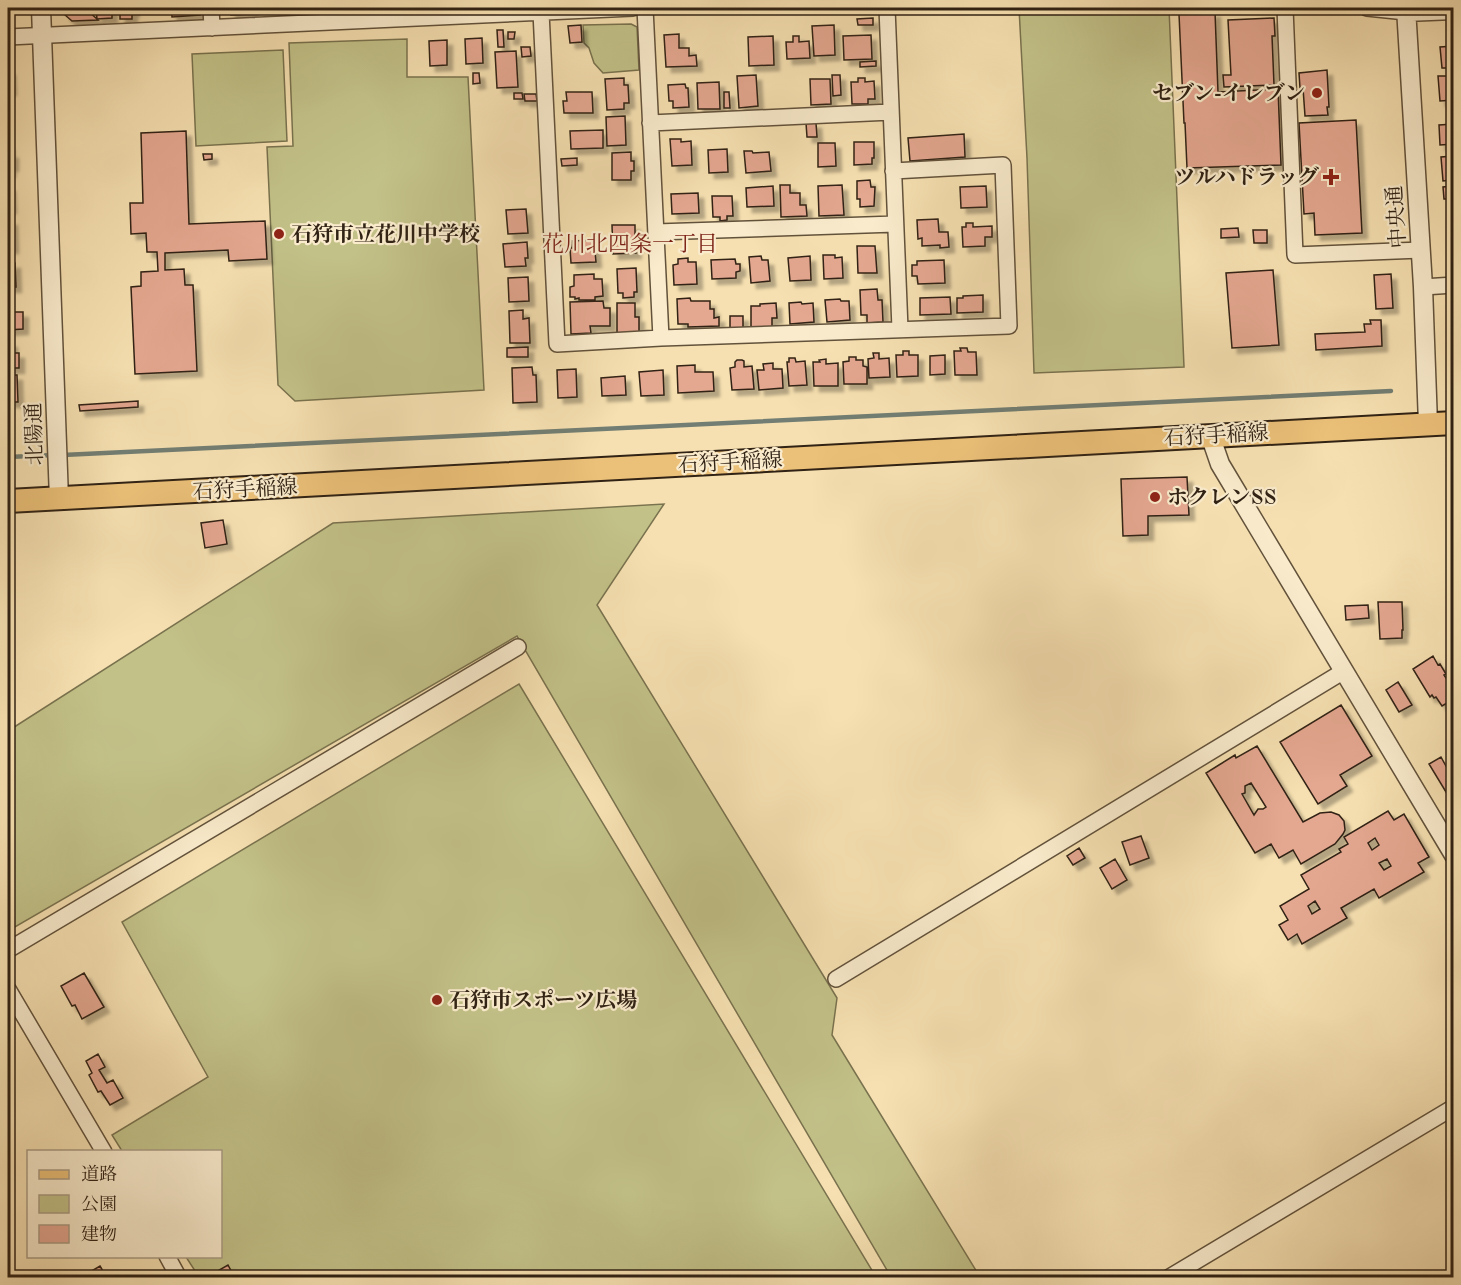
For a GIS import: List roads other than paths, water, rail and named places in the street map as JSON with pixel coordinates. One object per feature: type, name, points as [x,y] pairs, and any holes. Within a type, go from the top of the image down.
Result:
[{"type":"main road","name":"石狩手稲線","points":[[8,501],[1454,423]]},
{"type":"street","name":"北陽通","points":[[41,8],[59,499]]},
{"type":"street","points":[[212,8],[212,28]]},
{"type":"street","points":[[8,37],[212,28],[439,12],[541,12],[633,8]]},
{"type":"street","points":[[645,8],[661,338]]},
{"type":"street","points":[[887,8],[900,330]]},
{"type":"street","points":[[1285,8],[1295,255],[1420,250]]},
{"type":"street","points":[[1367,8],[1454,10]]},
{"type":"street","name":"中央通","points":[[1406,10],[1423,287],[1428,424]]},
{"type":"street","points":[[541,12],[557,344],[661,338],[1009,326],[1003,165],[893,171]]},
{"type":"street","points":[[650,123],[891,112]]},
{"type":"street","points":[[656,232],[895,224]]},
{"type":"street","points":[[1423,287],[1454,285]]},
{"type":"street","points":[[1210,435],[1220,464],[1454,855]]},
{"type":"street","points":[[8,950],[518,647]]},
{"type":"street","points":[[836,979],[1344,671]]},
{"type":"street","points":[[8,989],[103,1150]]},
{"type":"street","points":[[1168,1278],[1454,1107]]},
{"type":"street","points":[[168,1258],[179,1278]]},
{"type":"waterway","points":[[63,455],[1391,391]]},
{"type":"waterway","points":[[8,457],[54,455]]},
{"type":"place","name":"セブン-イレブン","points":[[1317,93]]},
{"type":"place","name":"ツルハドラッグ","points":[[1331,177]]},
{"type":"place","name":"石狩市立花川中学校","points":[[279,234]]},
{"type":"place","name":"ホクレンSS","points":[[1155,497]]},
{"type":"place","name":"石狩市スポーツ広場","points":[[437,1000]]},
{"type":"district","name":"花川北四条一丁目","points":[[630,243]]}]
